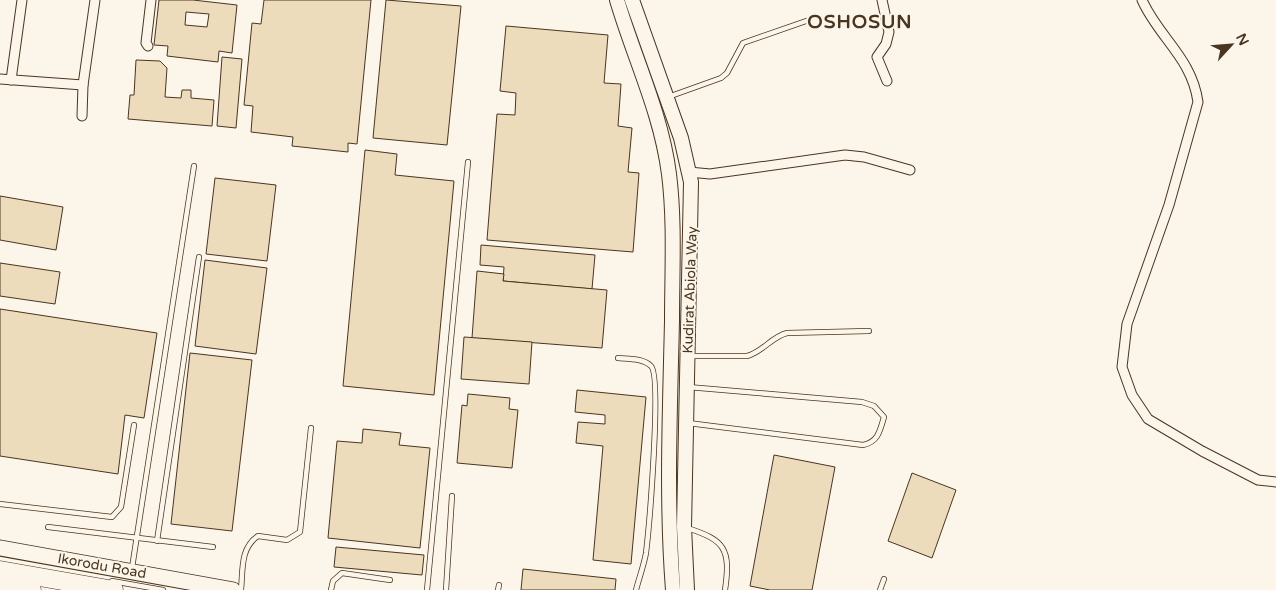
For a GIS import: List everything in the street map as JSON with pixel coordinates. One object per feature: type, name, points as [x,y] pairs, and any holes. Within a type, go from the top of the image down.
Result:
[{"type":"highway","name":"Ikorodu Road","points":[[0,570],[110,585]]},
{"type":"highway","points":[[0,584],[32,590]]},
{"type":"main road","name":"Kudirat Abiola Way","points":[[616,0],[654,102],[669,175],[673,231],[668,527],[673,590]]},
{"type":"main road","name":"Kudirat Abiola Way","points":[[632,0],[682,138],[692,182],[684,527],[687,590]]},
{"type":"main road","name":"Ikorodu Road","points":[[0,548],[234,590]]},
{"type":"street","points":[[11,80],[22,0]]},
{"type":"street","points":[[82,116],[83,85],[95,0]]},
{"type":"street","points":[[148,46],[146,43],[152,0]]},
{"type":"street","points":[[882,0],[889,32],[886,44],[877,57],[887,81]]},
{"type":"street","points":[[1142,0],[1189,68],[1196,85],[1198,102],[1169,205],[1127,324],[1122,367],[1132,395],[1148,418],[1202,451],[1258,480],[1276,482]]},
{"type":"street","points":[[0,79],[83,85]]},
{"type":"street","points":[[689,172],[710,174],[845,155],[864,157],[910,170]]},
{"type":"lane","points":[[668,97],[721,78],[727,73],[742,43],[809,20]]},
{"type":"lane","points":[[427,590],[468,162]]},
{"type":"lane","points":[[131,572],[194,166]]},
{"type":"lane","points":[[157,541],[199,257]]},
{"type":"lane","points":[[687,356],[747,356],[755,354],[775,337],[787,333],[869,331]]},
{"type":"lane","points":[[618,358],[640,360],[650,365],[656,373],[656,407],[646,554],[636,590]]},
{"type":"lane","points":[[686,422],[863,445],[877,438],[884,418],[882,412],[874,406],[862,402],[687,386]]},
{"type":"lane","points":[[0,504],[112,516],[120,507],[134,425]]},
{"type":"lane","points":[[241,590],[245,548],[251,541],[258,536],[287,540],[300,532],[311,428]]},
{"type":"lane","points":[[446,590],[452,496]]},
{"type":"lane","points":[[48,527],[213,548]]},
{"type":"lane","points":[[668,527],[684,527],[721,543],[724,548],[727,577],[725,590]]},
{"type":"lane","points":[[331,590],[333,581],[342,573],[390,580]]},
{"type":"lane","points":[[880,590],[884,579]]},
{"type":"lane","points":[[110,585],[163,590]]},
{"type":"building","points":[[159,0],[193,0],[237,5],[232,53],[219,51],[218,62],[167,56],[168,46],[154,45]],"holes":[[[186,12],[209,14],[207,27],[185,25]]]},
{"type":"building","points":[[264,0],[371,0],[357,144],[348,143],[348,152],[292,146],[293,137],[251,132],[253,106],[244,105],[252,23],[261,24]]},
{"type":"building","points":[[386,0],[461,6],[447,145],[373,138]]},
{"type":"building","points":[[506,26],[608,35],[604,83],[621,84],[618,126],[632,128],[628,172],[639,173],[633,252],[487,240],[497,114],[515,115],[516,93],[500,91]]},
{"type":"building","points":[[222,57],[242,59],[236,128],[217,126]]},
{"type":"building","points":[[136,60],[160,61],[167,68],[165,97],[181,98],[182,90],[191,90],[191,98],[214,100],[212,126],[128,119],[130,95],[134,95]]},
{"type":"building","points":[[365,150],[397,154],[395,175],[454,181],[434,395],[343,386]]},
{"type":"building","points":[[215,178],[276,185],[267,261],[206,254]]},
{"type":"building","points":[[0,196],[63,207],[56,250],[0,240]]},
{"type":"building","points":[[481,245],[595,255],[592,289],[503,281],[504,267],[480,265]]},
{"type":"building","points":[[205,260],[267,268],[256,354],[195,346]]},
{"type":"building","points":[[0,263],[60,272],[55,304],[0,296]]},
{"type":"building","points":[[477,271],[504,274],[503,281],[607,290],[602,348],[472,338]]},
{"type":"building","points":[[0,309],[157,333],[144,418],[125,415],[118,474],[0,456]]},
{"type":"building","points":[[464,337],[532,342],[529,384],[461,379]]},
{"type":"building","points":[[190,353],[252,360],[232,531],[171,524]]},
{"type":"building","points":[[577,390],[646,397],[631,564],[593,560],[603,446],[576,443],[578,422],[605,424],[605,415],[575,412]]},
{"type":"building","points":[[468,394],[510,398],[509,409],[518,410],[512,468],[457,463],[462,405],[467,406]]},
{"type":"building","points":[[363,429],[401,433],[399,445],[430,448],[420,548],[328,538],[337,441],[362,443]]},
{"type":"building","points":[[774,455],[835,467],[812,590],[770,590],[750,586]]},
{"type":"building","points":[[912,473],[956,490],[932,558],[888,541]]},
{"type":"building","points":[[336,547],[424,555],[422,575],[334,567]]},
{"type":"building","points":[[523,569],[616,579],[615,590],[521,590]]},
{"type":"district","name":"OSHOSUN","points":[[860,22]]}]
